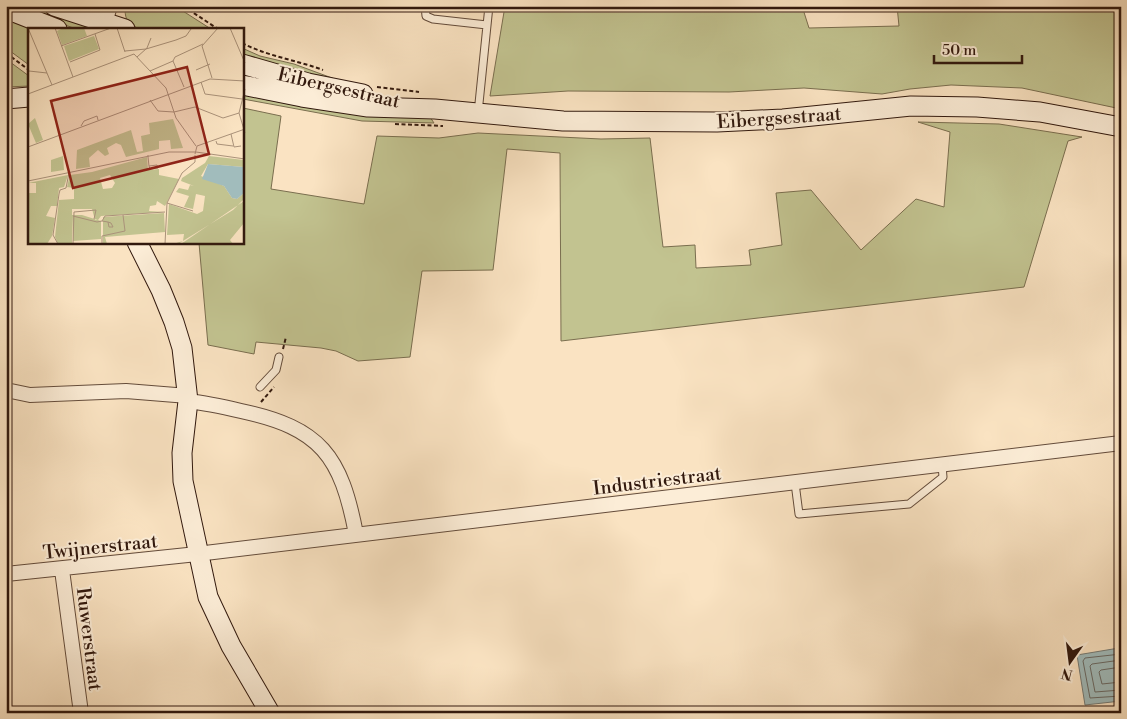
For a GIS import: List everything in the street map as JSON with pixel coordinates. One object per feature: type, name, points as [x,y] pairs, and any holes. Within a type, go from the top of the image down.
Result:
[{"type":"main road","points":[[54,6],[106,19],[123,28]]},
{"type":"main road","points":[[6,9],[54,28]]},
{"type":"main road","name":"Eibergsestraat","points":[[244,65],[308,83],[436,109]]},
{"type":"main road","name":"Eibergsestraat","points":[[244,85],[368,107],[436,109],[563,121],[717,122],[783,120],[911,106],[978,107],[1040,112],[1121,127]]},
{"type":"main road","points":[[6,99],[28,97]]},
{"type":"main road","points":[[138,244],[174,322],[185,365],[188,398],[182,453],[183,481],[208,597],[231,646],[270,713]]},
{"type":"street","points":[[6,390],[30,395],[126,391],[188,398],[282,422],[297,428],[315,441],[329,456],[338,473],[351,509],[356,534]]},
{"type":"street","name":"Industriestraat","points":[[198,554],[1121,443]]},
{"type":"street","name":"Twijnerstraat","points":[[6,574],[62,570],[198,554]]},
{"type":"street","name":"Ruwerstraat","points":[[62,570],[81,713]]},
{"type":"lane","points":[[425,6],[426,16],[433,19],[487,25]]},
{"type":"lane","points":[[478,113],[489,6]]},
{"type":"lane","points":[[260,387],[276,370],[279,356]]},
{"type":"lane","points":[[795,483],[799,514],[909,504],[943,477],[942,465]]},
{"type":"path","points":[[183,6],[216,28]]},
{"type":"path","points":[[244,44],[256,50],[296,60],[329,72]]},
{"type":"path","points":[[6,53],[28,69]]},
{"type":"path","points":[[374,87],[422,93]]},
{"type":"path","points":[[279,356],[282,355],[286,337]]},
{"type":"green space","points":[[14,6],[39,6],[89,22],[91,26],[90,28],[73,28]]},
{"type":"green space","points":[[125,6],[175,6],[209,28],[137,28],[131,25],[125,14]]},
{"type":"green space","points":[[505,6],[802,6],[809,28],[899,26],[897,6],[1121,6],[1121,109],[1022,88],[951,85],[882,94],[804,88],[729,92],[568,91],[490,96]]},
{"type":"green space","points":[[6,14],[40,28],[28,28],[28,64],[6,48]]},
{"type":"green space","points":[[244,49],[260,56],[294,64],[362,89],[244,59]]},
{"type":"green space","points":[[6,59],[28,75],[28,86],[6,87]]},
{"type":"green space","points":[[244,94],[268,100],[292,99],[430,117],[434,123],[362,121],[244,99]]},
{"type":"green space","points":[[244,108],[281,116],[271,189],[364,204],[377,136],[439,138],[478,133],[601,139],[650,138],[663,247],[695,245],[696,268],[751,265],[749,250],[782,245],[776,193],[811,190],[861,250],[916,199],[944,207],[950,132],[918,122],[999,124],[1082,137],[1068,141],[1024,287],[561,341],[560,153],[507,149],[493,270],[422,271],[410,357],[358,361],[336,351],[321,348],[256,342],[254,354],[208,345],[199,244],[244,244]]},
{"type":"water","points":[[1119,648],[1121,701],[1085,705],[1077,655]]}]
